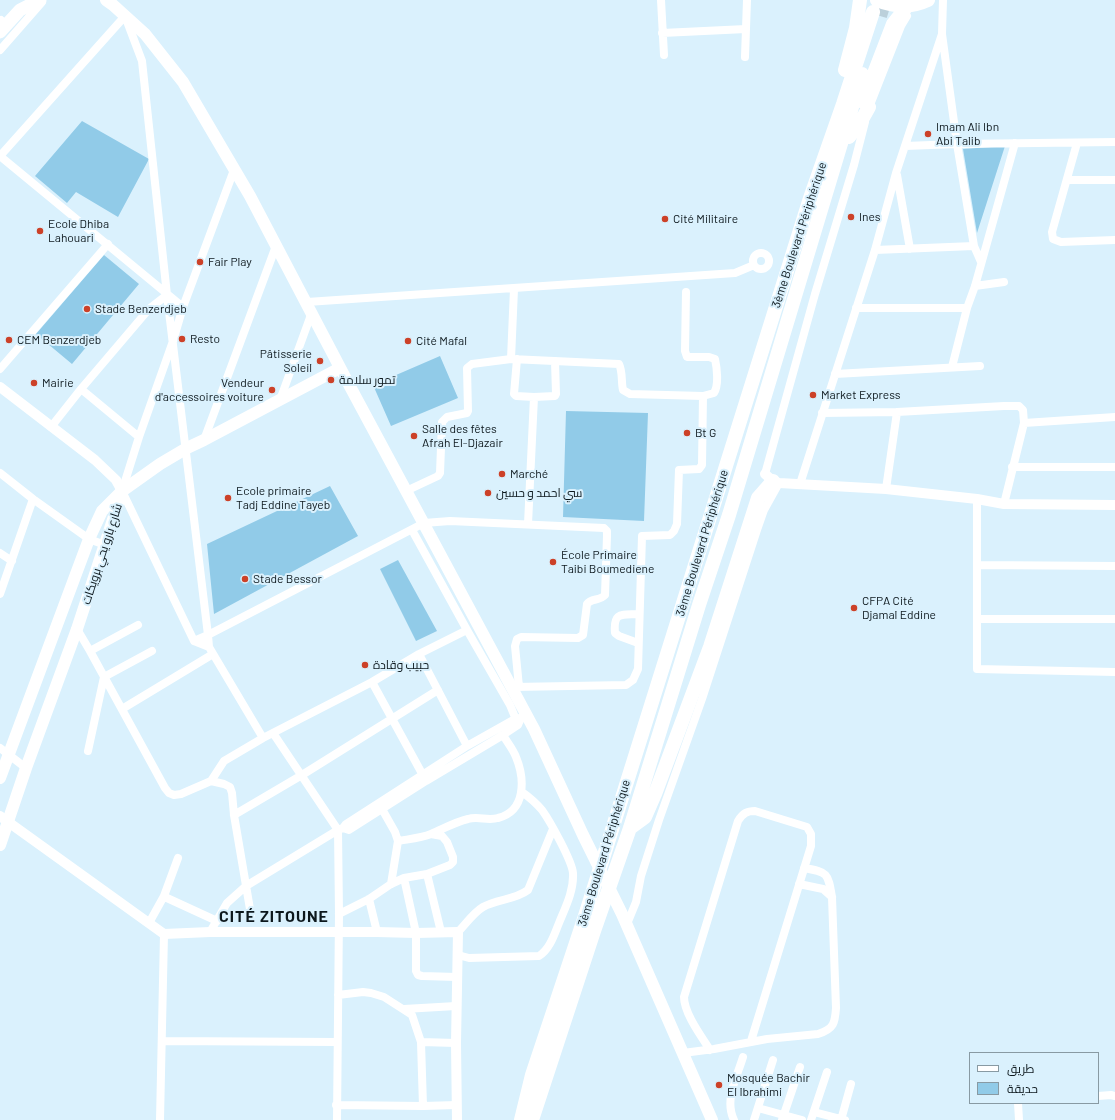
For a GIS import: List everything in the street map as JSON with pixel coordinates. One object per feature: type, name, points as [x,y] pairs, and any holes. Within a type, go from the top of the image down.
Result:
[{"type":"highway","points":[[810,198],[856,28],[860,0]]},
{"type":"highway","points":[[876,10],[911,5],[928,0]]},
{"type":"highway","points":[[837,159],[860,111],[893,24],[911,5]]},
{"type":"highway","name":"3ème Boulevard Périphérique","points":[[521,1120],[532,1075],[584,919],[810,198],[876,10]]},
{"type":"highway","name":"3ème Boulevard Périphérique","points":[[532,1120],[594,931],[630,828],[728,515],[837,159],[876,10]]},
{"type":"highway","points":[[848,137],[860,123],[869,107]]},
{"type":"highway","points":[[630,828],[645,817],[710,646],[758,498],[772,479]]},
{"type":"highway","name":"3ème Boulevard Périphérique","points":[[542,1120],[557,1059],[562,1028]]},
{"type":"highway","name":"3ème Boulevard Périphérique","points":[[513,1120],[516,1109],[532,1075]]},
{"type":"main road","points":[[0,24],[18,0]]},
{"type":"main road","points":[[0,24],[20,10],[40,0]]},
{"type":"main road","points":[[106,0],[145,34],[183,82],[250,196],[406,491],[516,687],[520,720],[583,836],[624,919],[712,1120]]},
{"type":"main road","points":[[115,0],[124,16]]},
{"type":"main road","points":[[122,491],[160,464],[187,448],[340,368]]},
{"type":"main road","name":"شارع بارو يحي برويكات","points":[[0,778],[5,752],[89,539],[102,511],[122,491]]},
{"type":"main road","name":"شارع بارو يحي برويكات","points":[[0,845],[4,819],[26,768],[77,629],[122,491]]},
{"type":"street","points":[[0,50],[44,0]]},
{"type":"street","points":[[661,0],[664,55]]},
{"type":"street","points":[[745,57],[747,0]]},
{"type":"street","points":[[945,1],[942,34],[957,144],[974,246],[981,262]]},
{"type":"street","points":[[624,919],[636,902],[641,876],[659,820],[702,699],[764,510],[816,289],[854,165],[869,107],[900,26],[911,5]]},
{"type":"street","points":[[183,307],[168,295],[108,244],[0,156],[124,16],[142,61],[168,295],[173,341],[187,448],[208,635],[211,650],[263,738]]},
{"type":"street","points":[[662,33],[746,29]]},
{"type":"street","points":[[800,484],[875,250],[896,173],[942,34]]},
{"type":"street","points":[[905,146],[1115,142]]},
{"type":"street","points":[[952,367],[967,308],[975,286],[1015,143]]},
{"type":"street","points":[[1077,143],[1068,180],[1052,232],[1053,240],[1061,242],[1115,240]]},
{"type":"street","points":[[122,491],[139,437],[173,341],[183,307],[234,170]]},
{"type":"street","points":[[896,173],[910,249]]},
{"type":"street","points":[[1068,180],[1115,180]]},
{"type":"street","points":[[0,369],[108,244]]},
{"type":"street","points":[[204,440],[276,246]]},
{"type":"street","points":[[875,250],[974,246]]},
{"type":"street","points":[[280,400],[309,307],[514,289],[735,273],[754,265]]},
{"type":"street","points":[[975,286],[1004,282]]},
{"type":"street","points":[[514,289],[514,394],[516,396],[534,397],[555,396],[555,361]]},
{"type":"street","points":[[406,491],[438,476],[440,473],[442,422],[447,417],[466,413],[468,411],[466,368],[468,365],[514,359],[619,364],[621,369],[621,383],[623,390],[630,394],[703,396],[714,393],[716,389],[716,365],[714,359],[709,357],[687,357],[685,351],[686,292]]},
{"type":"street","points":[[51,427],[148,309],[168,295]]},
{"type":"street","points":[[856,308],[967,308]]},
{"type":"street","points":[[835,374],[980,366]]},
{"type":"street","points":[[0,387],[95,460],[116,480],[194,641],[211,650]]},
{"type":"street","points":[[81,389],[139,437]]},
{"type":"street","points":[[194,641],[424,524],[450,521],[604,528],[608,536],[605,591],[603,597],[589,601],[587,604],[583,635],[578,638],[521,637],[517,639],[515,646],[516,687],[626,685],[633,680],[638,669],[642,536],[670,535],[674,531],[677,524],[679,470],[699,469],[702,464],[703,396]]},
{"type":"street","points":[[528,524],[534,397]]},
{"type":"street","points":[[822,413],[897,412],[1022,407],[1024,423],[1004,504]]},
{"type":"street","points":[[886,489],[897,412]]},
{"type":"street","points":[[1024,423],[1115,417]]},
{"type":"street","points":[[1012,467],[1115,467]]},
{"type":"street","points":[[0,473],[33,499],[89,539],[105,545]]},
{"type":"street","points":[[772,479],[800,484],[886,489],[977,499],[1004,504],[1115,505]]},
{"type":"street","points":[[0,594],[33,499]]},
{"type":"street","points":[[977,499],[977,669],[1115,672]]},
{"type":"street","points":[[412,530],[467,630],[520,720]]},
{"type":"street","points":[[0,553],[12,561]]},
{"type":"street","points":[[977,565],[1115,566]]},
{"type":"street","points":[[638,643],[615,633],[614,623],[616,618],[621,615],[640,614]]},
{"type":"street","points":[[977,619],[1115,619]]},
{"type":"street","points":[[90,651],[138,625]]},
{"type":"street","points":[[77,629],[165,788],[169,793],[174,795],[181,794],[211,781],[224,761],[263,738],[372,682],[419,654],[467,630]]},
{"type":"street","points":[[122,709],[211,650]]},
{"type":"street","points":[[88,751],[104,677],[152,651]]},
{"type":"street","points":[[419,654],[467,746]]},
{"type":"street","points":[[372,682],[424,778]]},
{"type":"street","points":[[234,815],[302,775],[438,690]]},
{"type":"street","points":[[210,932],[227,903],[246,886],[424,778],[503,735],[520,720]]},
{"type":"street","points":[[341,829],[349,830],[382,809],[467,746],[520,720]]},
{"type":"street","points":[[273,733],[341,829],[337,1120]]},
{"type":"street","points":[[398,841],[431,834],[470,818],[500,818],[512,812],[518,806],[522,792],[520,774],[516,757],[503,735]]},
{"type":"street","points":[[5,752],[26,768]]},
{"type":"street","points":[[211,781],[230,786],[251,915]]},
{"type":"street","points":[[458,955],[469,958],[539,956],[544,953],[551,942],[568,903],[572,882],[571,865],[553,828],[542,810],[533,800],[522,792]]},
{"type":"street","points":[[382,809],[395,832],[398,841],[391,884]]},
{"type":"street","points":[[710,1050],[684,1005],[684,997],[738,820],[748,811],[755,811],[807,827],[811,834],[811,846],[751,1041]]},
{"type":"street","points":[[4,819],[164,934],[210,932],[458,932]]},
{"type":"street","points":[[457,1120],[456,1006],[458,932],[482,907],[520,895],[528,890],[553,828]]},
{"type":"street","points":[[339,914],[369,899],[391,884],[404,878],[427,874],[450,865],[453,862],[452,850],[448,842],[442,836],[431,834]]},
{"type":"street","points":[[149,923],[164,896],[178,858]]},
{"type":"street","points":[[683,1054],[751,1041],[818,1034],[826,1032],[832,1027],[835,1020],[836,1008],[832,897],[828,878],[825,873],[820,870],[804,868]]},
{"type":"street","points":[[427,874],[441,932]]},
{"type":"street","points":[[404,878],[416,933],[416,971],[418,975],[430,977],[457,977]]},
{"type":"street","points":[[799,884],[823,889],[832,897]]},
{"type":"street","points":[[167,898],[217,921]]},
{"type":"street","points":[[369,899],[378,932]]},
{"type":"street","points":[[160,1120],[164,934]]},
{"type":"street","points":[[338,995],[363,992],[384,998],[412,1015],[421,1042],[423,1106]]},
{"type":"street","points":[[404,1009],[456,1006]]},
{"type":"street","points":[[162,1041],[337,1042]]},
{"type":"street","points":[[421,1042],[456,1043]]},
{"type":"street","points":[[734,1120],[730,1112],[731,1096],[744,1057]]},
{"type":"street","points":[[754,1120],[773,1060]]},
{"type":"street","points":[[783,1118],[800,1067]]},
{"type":"street","points":[[811,1120],[827,1072]]},
{"type":"street","points":[[814,1112],[842,1120],[851,1084]]},
{"type":"street","points":[[1099,1096],[1115,1096]]},
{"type":"street","points":[[1018,1104],[1019,1120]]},
{"type":"street","points":[[336,1106],[457,1105]]},
{"type":"street","points":[[758,1108],[783,1118],[802,1120]]},
{"type":"green space","points":[[82,121],[149,159],[118,217],[76,192],[67,203],[35,176]]},
{"type":"green space","points":[[1005,146],[977,233],[963,149]]},
{"type":"green space","name":"Stade Benzerdjeb","points":[[104,255],[139,284],[72,364],[36,334]]},
{"type":"green space","points":[[440,356],[458,398],[391,426],[373,385]]},
{"type":"green space","points":[[566,411],[648,413],[644,521],[563,517]]},
{"type":"green space","name":"Stade Bessor","points":[[330,486],[358,536],[214,614],[207,544]]},
{"type":"green space","points":[[398,560],[437,631],[416,641],[380,569]]},
{"type":"tunnel","points":[[880,16],[885,0]]},
{"type":"place","name":"Imam Ali Ibn Abi Talib","points":[[928,134]]},
{"type":"place","name":"Ines","points":[[851,217]]},
{"type":"place","name":"Cité Militaire","points":[[665,219]]},
{"type":"place","name":"Ecole Dhiba Lahouari","points":[[40,231]]},
{"type":"place","name":"Fair Play","points":[[200,262]]},
{"type":"place","name":"Stade Benzerdjeb","points":[[87,309]]},
{"type":"place","name":"Resto","points":[[182,339]]},
{"type":"place","name":"CEM Benzerdjeb","points":[[9,340]]},
{"type":"place","name":"Cité Mafal","points":[[408,341]]},
{"type":"place","name":"Pâtisserie Soleil","points":[[320,361]]},
{"type":"place","name":"تمور سلامة","points":[[331,380]]},
{"type":"place","name":"Mairie","points":[[34,383]]},
{"type":"place","name":"Vendeur d'accessoires voiture","points":[[272,390]]},
{"type":"place","name":"Market Express","points":[[813,395]]},
{"type":"place","name":"Bt G","points":[[687,433]]},
{"type":"place","name":"Salle des fêtes Afrah El-Djazair","points":[[414,436]]},
{"type":"place","name":"Marché","points":[[502,474]]},
{"type":"place","name":"سي احمد و حسين","points":[[488,493]]},
{"type":"place","name":"Ecole primaire Tadj Eddine Tayeb","points":[[228,498]]},
{"type":"place","name":"École Primaire Taibi Boumediene","points":[[553,562]]},
{"type":"place","name":"Stade Bessor","points":[[245,579]]},
{"type":"place","name":"CFPA Cité Djamal Eddine","points":[[854,608]]},
{"type":"place","name":"حبيب وقادة","points":[[365,665]]},
{"type":"place","name":"Mosquée Bachir El Ibrahimi","points":[[719,1085]]},
{"type":"district","name":"CITÉ ZITOUNE","points":[[274,917]]}]
